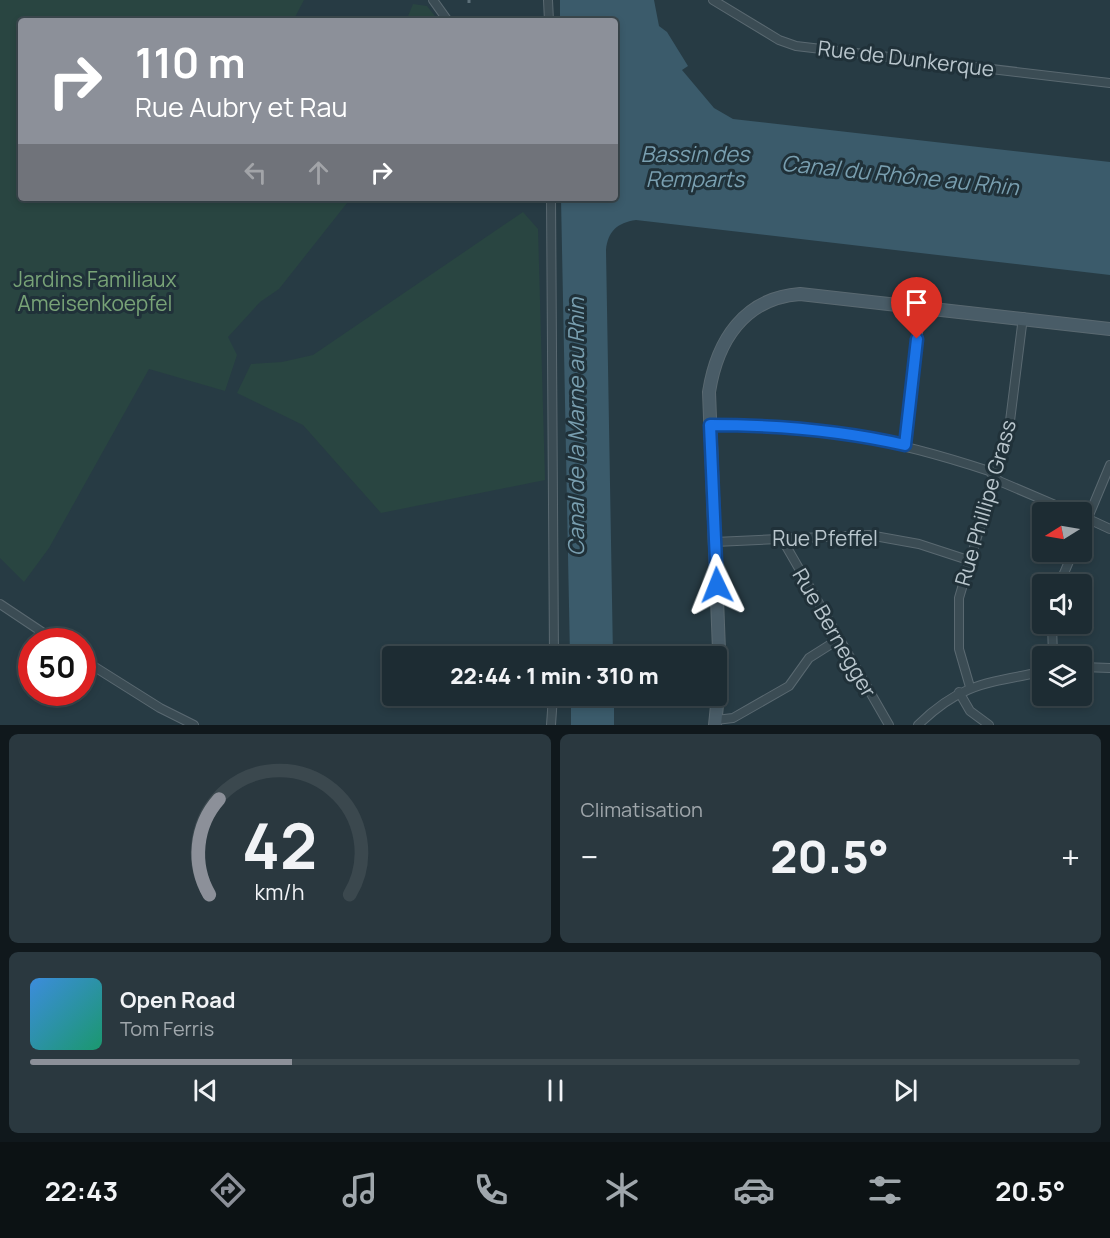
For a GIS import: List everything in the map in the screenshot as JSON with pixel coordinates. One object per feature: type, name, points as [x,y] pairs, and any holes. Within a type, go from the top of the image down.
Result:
[{"type":"main road","points":[[717,723],[720,676],[709,392],[722,347],[739,321],[762,303],[780,296],[800,294],[1023,317],[1110,329]]},
{"type":"street","points":[[433,0],[446,18]]},
{"type":"street","points":[[548,0],[549,18]]},
{"type":"street","name":"Rue de Dunkerque","points":[[713,0],[779,40],[796,46],[1110,83]]},
{"type":"street","points":[[551,201],[554,646]]},
{"type":"street","points":[[905,445],[921,307]]},
{"type":"street","name":"Rue Phillipe Grass","points":[[970,687],[959,650],[959,598],[968,560],[1009,429],[1023,317]]},
{"type":"street","points":[[710,425],[772,425],[825,429],[905,445],[989,471],[995,477],[1050,502]]},
{"type":"street","points":[[1092,502],[1110,465]]},
{"type":"street","points":[[1092,521],[1110,529]]},
{"type":"street","name":"Rue Pfeffel","points":[[715,542],[869,535],[919,544],[968,560]]},
{"type":"street","name":"Rue Bernegger","points":[[782,539],[889,725]]},
{"type":"street","points":[[0,604],[36,628]]},
{"type":"street","points":[[717,723],[733,718],[789,686],[809,658],[839,639]]},
{"type":"street","points":[[96,667],[160,708],[194,725]]},
{"type":"street","points":[[1092,668],[1110,668]]},
{"type":"street","points":[[918,725],[945,700],[970,687],[1032,674]]},
{"type":"street","points":[[959,692],[970,711],[988,725]]},
{"type":"street","points":[[551,725],[552,706]]},
{"type":"green space","name":"Jardins Familiaux Ameisenkoepfel","points":[[0,0],[304,0],[295,18],[18,18],[18,201],[349,201],[279,289],[260,302],[228,337],[237,355],[225,391],[149,369],[49,548],[24,582],[0,558]]},
{"type":"green space","points":[[413,4],[427,6],[437,18],[407,18]]},
{"type":"green space","points":[[523,212],[538,229],[545,480],[381,513],[303,425],[237,393],[251,364],[282,362],[313,355]]},
{"type":"water","name":"Bassin des Remparts","points":[[560,0],[654,0],[659,26],[667,32],[688,66],[682,70],[714,108],[733,119],[1110,162],[1110,275],[636,220],[619,226],[611,233],[606,250],[613,646],[570,646],[561,201],[618,201],[618,18],[560,18]]},
{"type":"water","points":[[571,706],[614,706],[614,725],[571,725]]},
{"type":"route","points":[[717,585],[710,425],[772,425],[825,429],[905,445],[917,339]]},
{"type":"water label","name":"Canal du Rhône au Rhin","points":[[900,175]]},
{"type":"water label","name":"Canal de la Marne au Rhin","points":[[576,427]]}]
